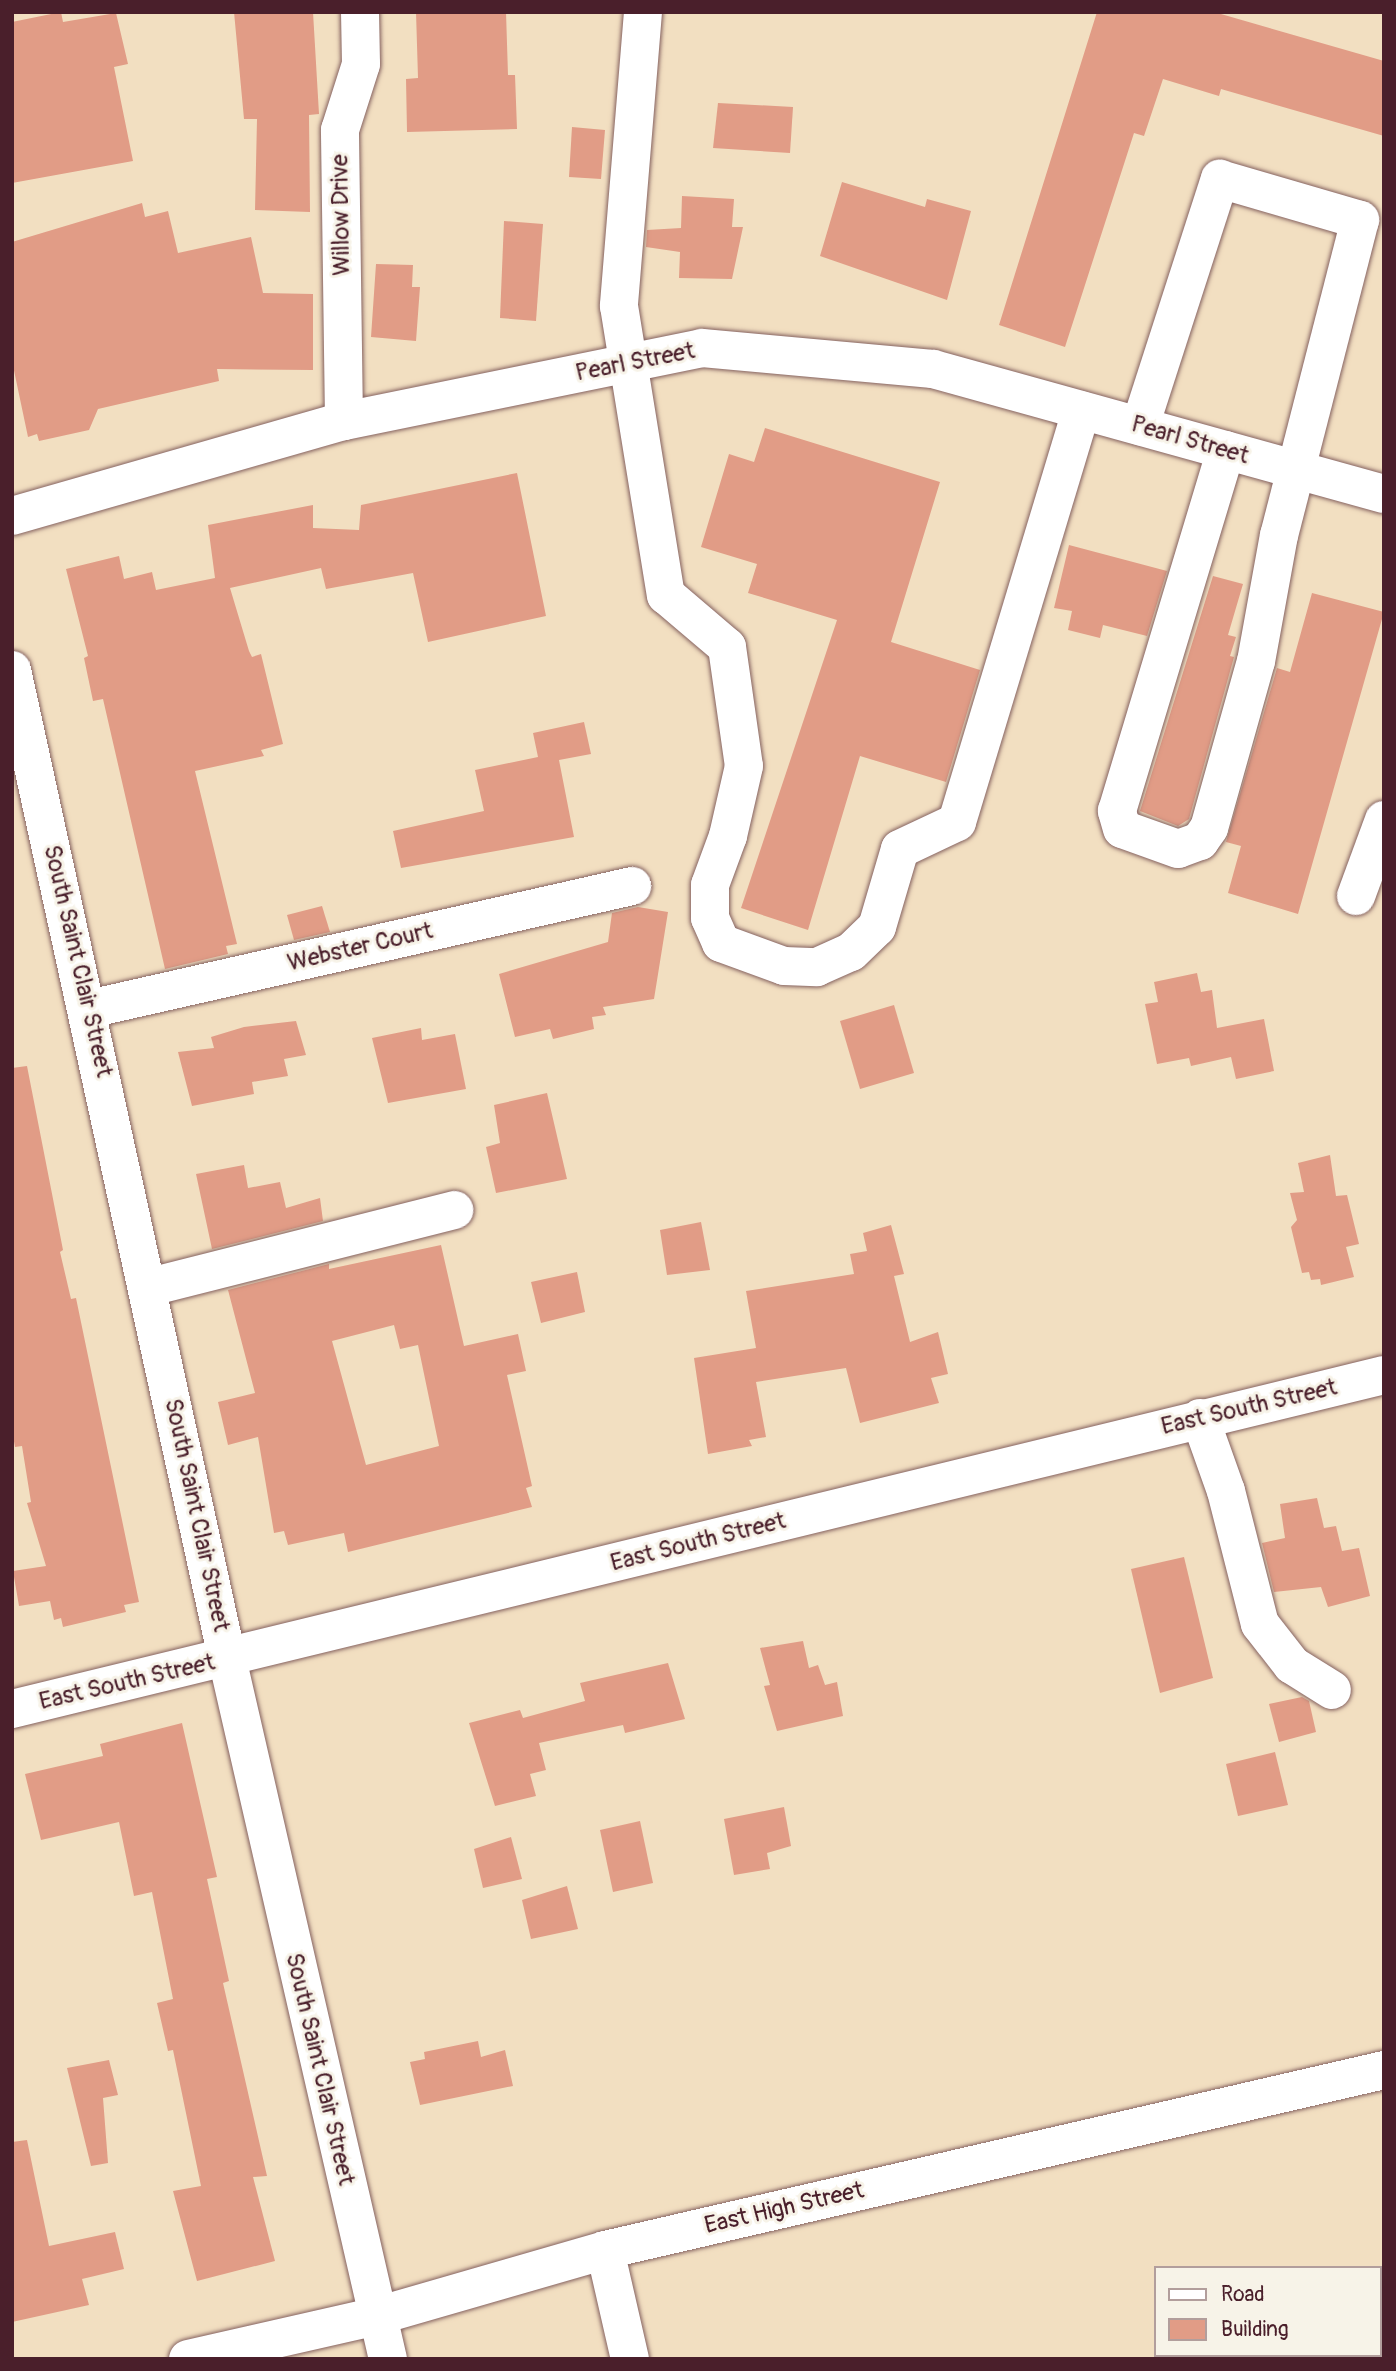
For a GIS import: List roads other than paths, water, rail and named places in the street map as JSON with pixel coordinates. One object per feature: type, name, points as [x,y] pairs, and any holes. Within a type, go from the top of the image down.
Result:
[{"type":"street","name":"Willow Drive","points":[[344,421],[340,131],[361,64],[360,12]]},
{"type":"street","points":[[643,12],[619,306],[666,595],[727,647],[744,766],[728,836],[710,886],[710,918],[720,943],[784,966],[817,967],[851,952],[877,927],[900,849],[957,822],[1081,410]]},
{"type":"street","points":[[1140,426],[1220,179],[1360,220],[1279,536],[1256,661],[1209,828],[1200,841],[1178,849],[1149,841],[1122,829],[1116,811],[1226,450]]},
{"type":"street","name":"Pearl Street","points":[[12,516],[344,421],[702,348],[933,369],[1384,494]]},
{"type":"street","name":"South Saint Clair Street","points":[[12,670],[89,1009],[227,1658],[388,2359]]},
{"type":"street","points":[[1356,895],[1384,820]]},
{"type":"street","name":"Webster Court","points":[[89,1009],[632,886]]},
{"type":"street","points":[[149,1287],[454,1209]]},
{"type":"street","name":"East South Street","points":[[12,1709],[1384,1375]]},
{"type":"street","points":[[1200,1418],[1226,1491],[1260,1624],[1292,1665],[1332,1689]]},
{"type":"street","name":"East High Street","points":[[188,2359],[377,2316],[606,2249],[1384,2070]]},
{"type":"street","points":[[606,2249],[630,2359]]}]
